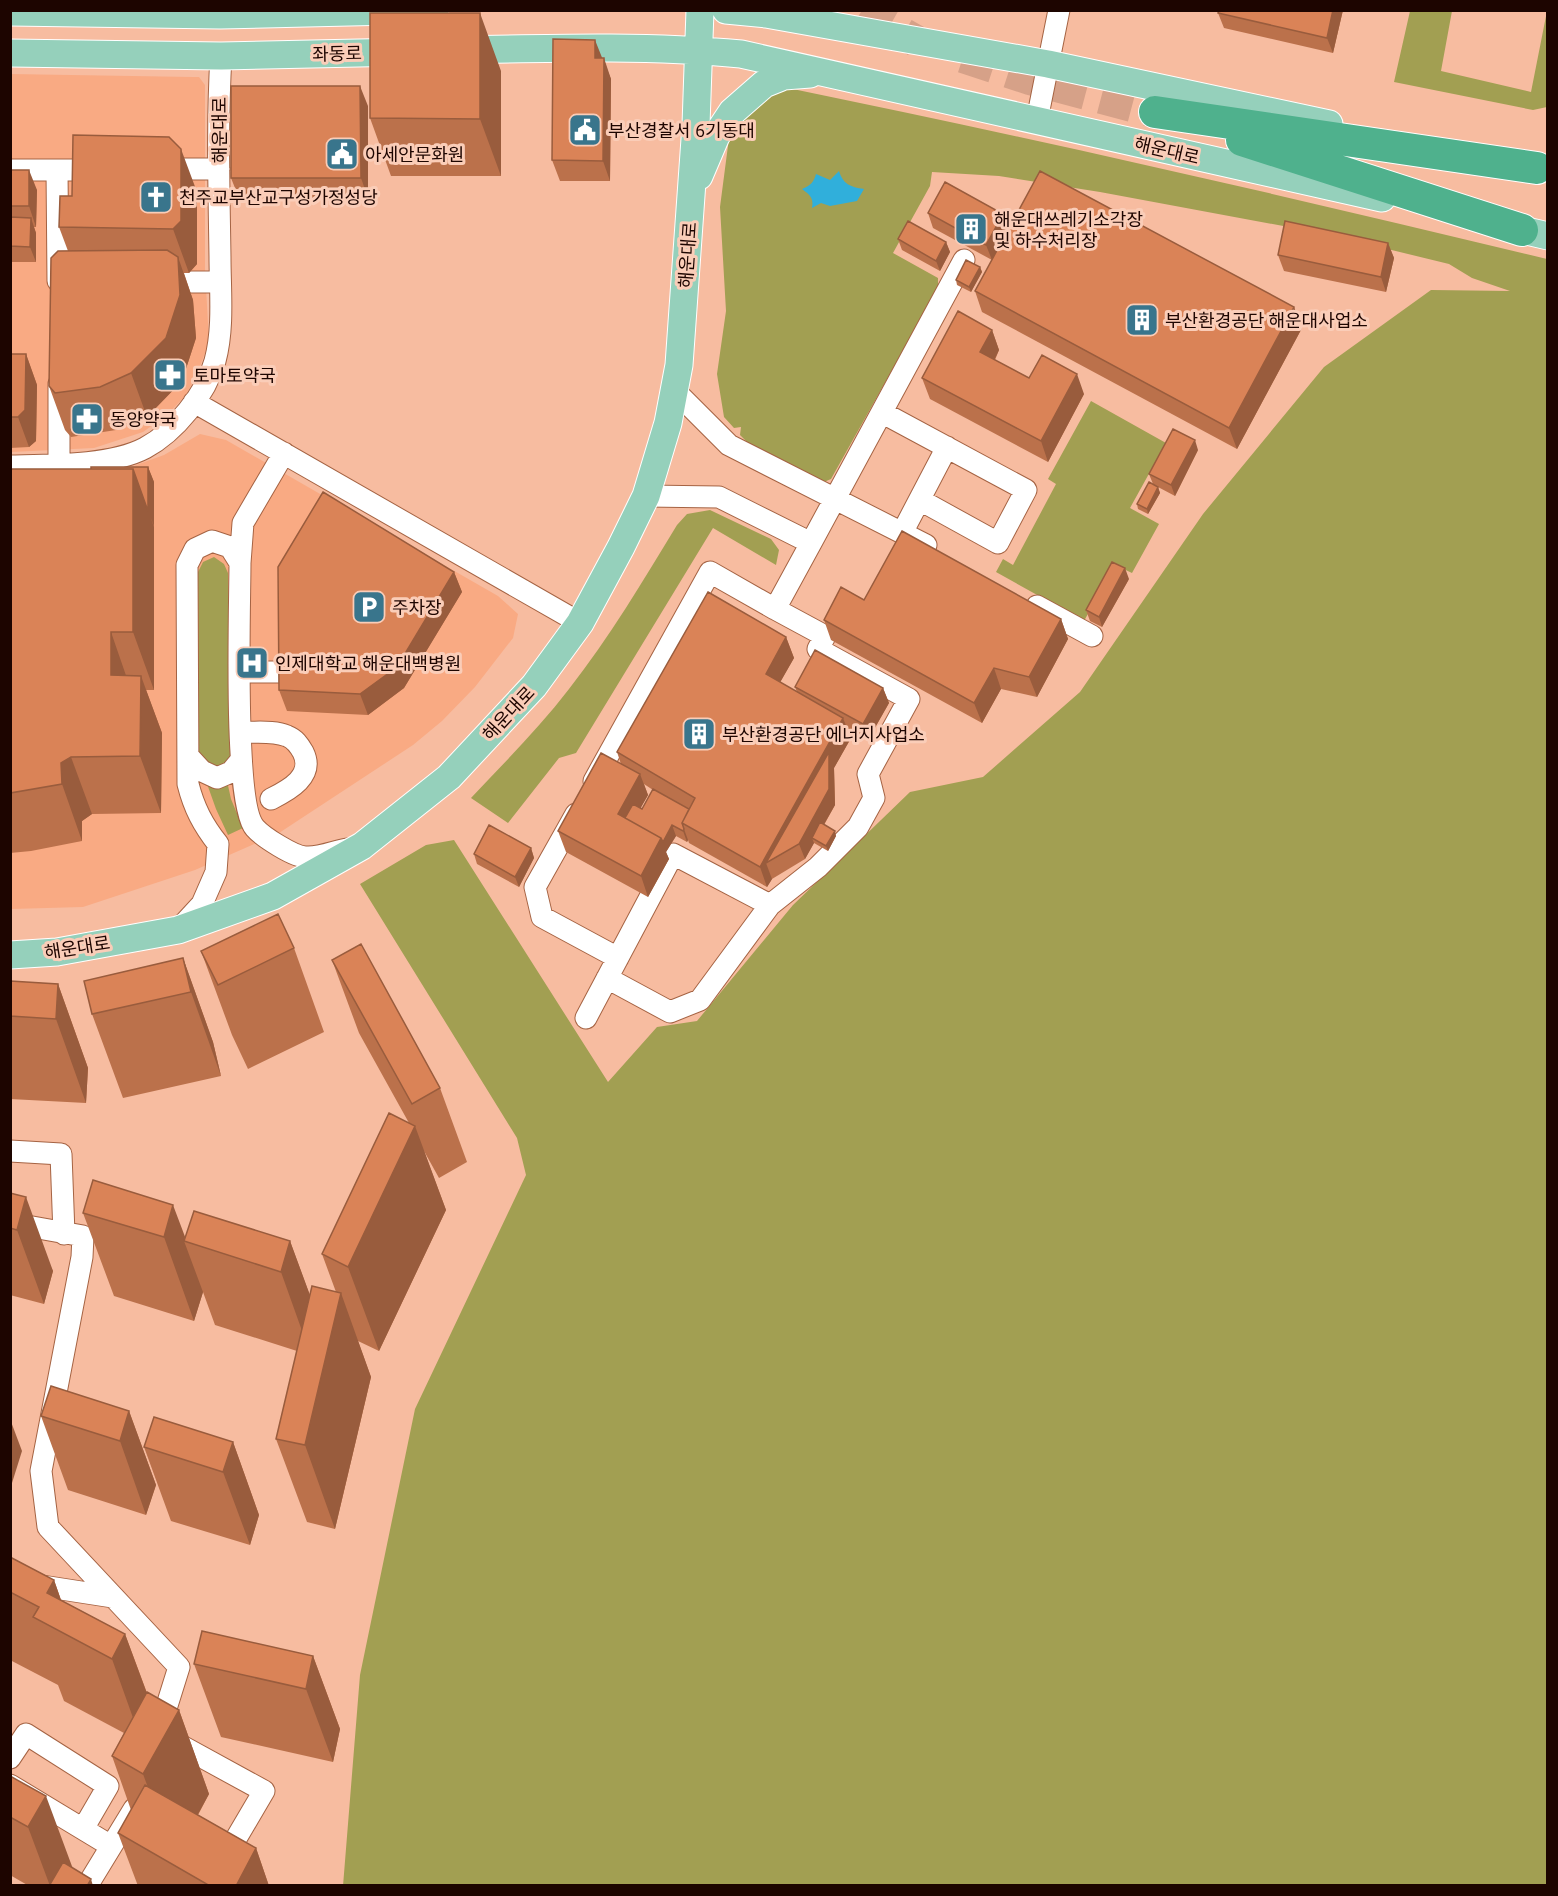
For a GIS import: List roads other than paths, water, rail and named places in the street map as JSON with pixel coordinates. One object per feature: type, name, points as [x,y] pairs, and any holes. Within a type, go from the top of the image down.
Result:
[{"type":"highway","points":[[1535,233],[1155,112],[1542,170]]},
{"type":"main road","points":[[10,12],[220,15],[435,10]]},
{"type":"main road","points":[[699,50],[700,10]]},
{"type":"main road","points":[[726,10],[766,14],[1048,64],[1542,170]]},
{"type":"main road","name":"좌동로","points":[[10,52],[221,56],[610,47],[699,50]]},
{"type":"main road","name":"해운대로","points":[[10,955],[57,952],[178,930],[273,896],[362,846],[449,777],[534,686],[580,623],[646,496],[668,423],[679,365],[699,50],[741,54],[828,73],[1535,233]]},
{"type":"main road","points":[[691,197],[716,136],[732,112],[764,84],[784,76],[828,73]]},
{"type":"street","points":[[1037,120],[1059,10]]},
{"type":"street","name":"해운대로","points":[[10,466],[59,465],[110,459],[145,448],[178,424],[194,402],[215,362],[220,323],[218,101],[221,56]]},
{"type":"street","points":[[10,170],[219,169]]},
{"type":"street","points":[[57,170],[58,305]]},
{"type":"street","points":[[776,609],[964,260]]},
{"type":"street","points":[[58,283],[81,282]]},
{"type":"street","points":[[139,282],[220,282]]},
{"type":"street","points":[[58,363],[59,465]]},
{"type":"street","points":[[674,390],[729,445],[942,554]]},
{"type":"street","points":[[194,402],[580,623]]},
{"type":"street","points":[[883,412],[1026,490],[999,543],[920,500]]},
{"type":"street","points":[[902,533],[947,447]]},
{"type":"street","points":[[284,453],[243,523],[240,563],[240,760],[246,799],[253,826],[275,844],[306,857],[362,846]]},
{"type":"street","points":[[646,496],[719,497],[811,543]]},
{"type":"street","points":[[178,930],[202,904],[207,894],[216,872],[218,844],[215,825],[190,758],[187,566],[195,549],[212,542],[243,523]]},
{"type":"street","points":[[212,542],[230,547],[240,563]]},
{"type":"street","points":[[607,978],[670,1012],[700,1000],[770,905],[818,867],[858,827],[874,798],[868,774],[909,699],[818,649],[825,636],[710,572],[535,886],[542,917],[618,958]]},
{"type":"street","points":[[1022,598],[1092,636]]},
{"type":"street","points":[[240,672],[286,672]]},
{"type":"street","points":[[240,732],[273,732],[288,736],[299,744],[306,759],[305,773],[298,783],[271,800]]},
{"type":"street","points":[[190,758],[202,771],[217,778],[231,772],[240,760]]},
{"type":"street","points":[[586,1018],[673,854],[770,905]]},
{"type":"street","points":[[10,1151],[61,1154],[64,1234]]},
{"type":"street","points":[[10,1223],[83,1236],[82,1257],[41,1471],[48,1527],[179,1667],[151,1755]]},
{"type":"street","points":[[10,1581],[113,1597]]},
{"type":"street","points":[[158,1733],[264,1791],[224,1859]]},
{"type":"street","points":[[10,1758],[26,1734],[108,1786],[83,1829]]},
{"type":"street","points":[[10,1785],[111,1846]]},
{"type":"street","points":[[87,1886],[133,1811],[141,1789]]},
{"type":"water","points":[[839,171],[848,184],[864,189],[857,201],[830,206],[821,203],[812,208],[811,197],[802,189],[811,183],[816,174],[830,180]]},
{"type":"tunnel","points":[[862,10],[916,41]]},
{"type":"tunnel","points":[[963,57],[1030,79],[1155,112]]},
{"type":"place","name":"부산경찰서 6기동대","points":[[585,130]]},
{"type":"place","name":"아세안문화원","points":[[342,154]]},
{"type":"place","name":"천주교부산교구성가정성당","points":[[156,197]]},
{"type":"place","name":"해운대쓰레기소각장 및 하수처리장","points":[[971,229]]},
{"type":"place","name":"부산환경공단 해운대사업소","points":[[1142,320]]},
{"type":"place","name":"토마토약국","points":[[170,375]]},
{"type":"place","name":"동양약국","points":[[87,419]]},
{"type":"place","name":"주차장","points":[[369,607]]},
{"type":"place","name":"인제대학교 해운대백병원","points":[[252,663]]},
{"type":"place","name":"부산환경공단 에너지사업소","points":[[699,734]]}]
